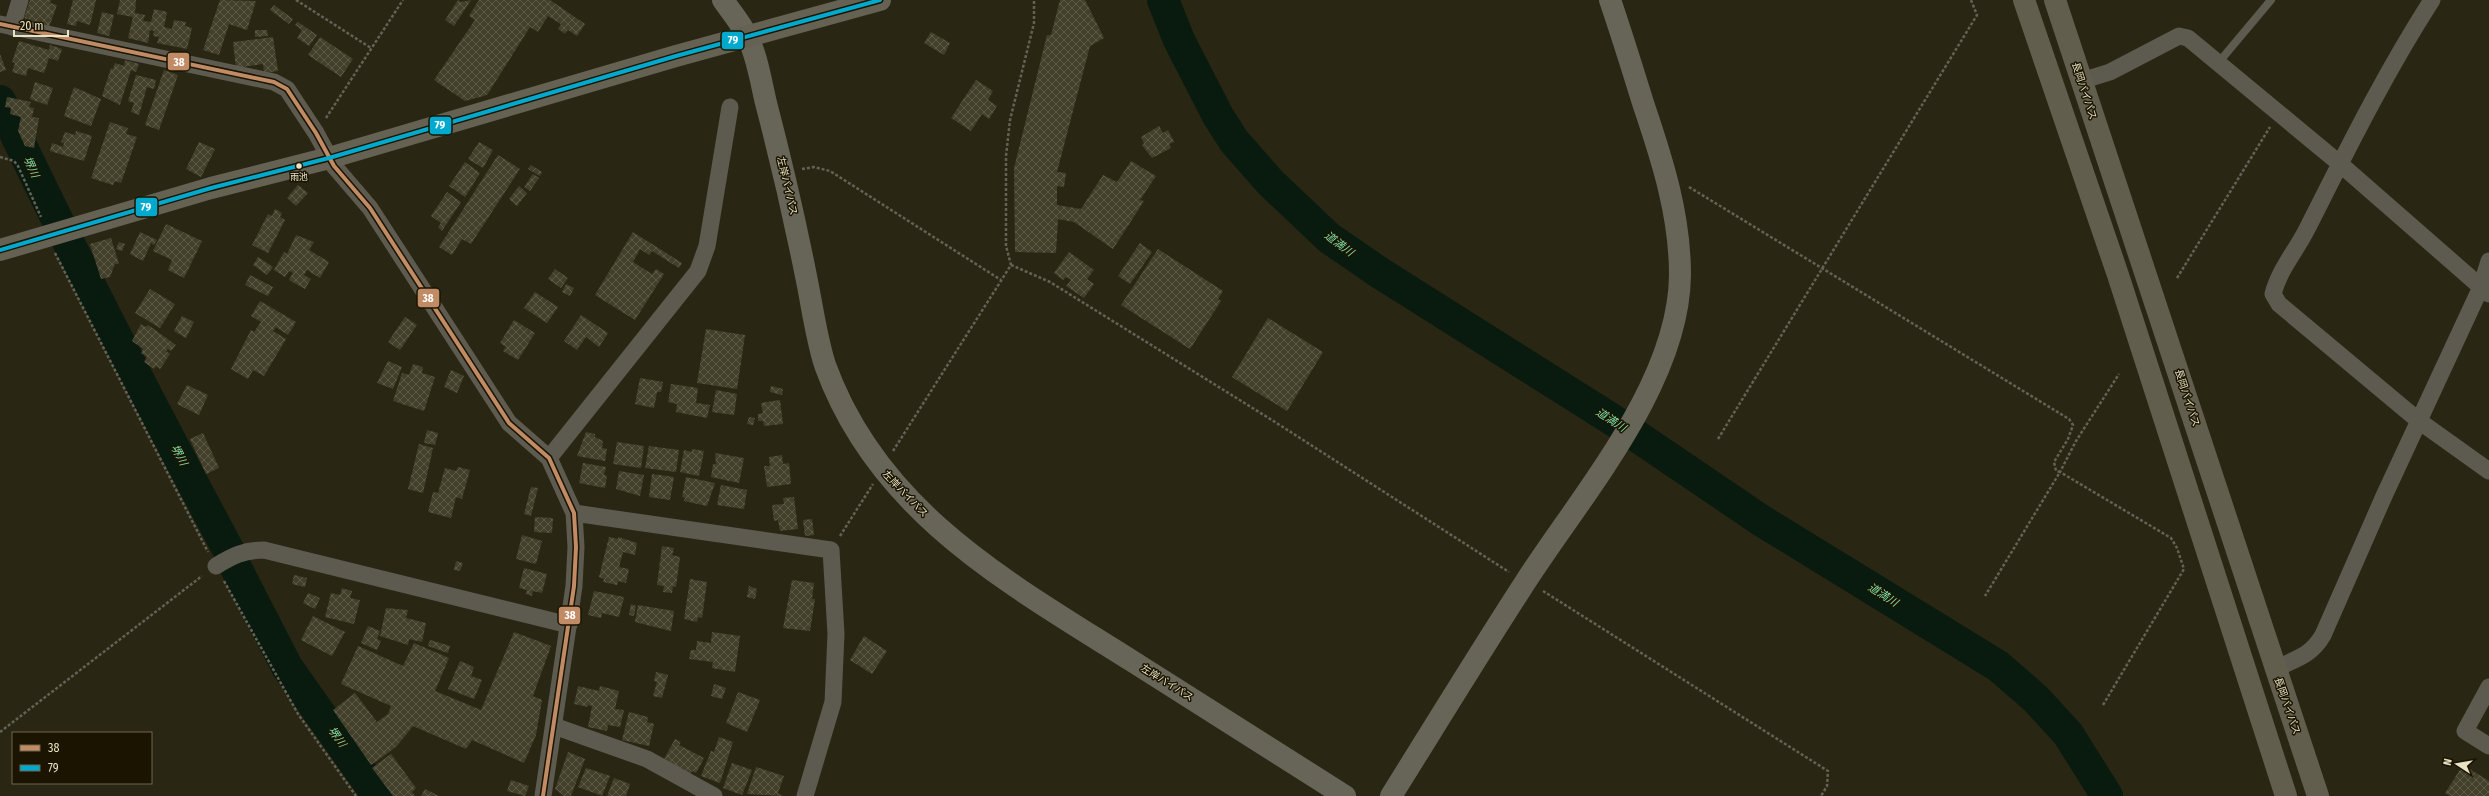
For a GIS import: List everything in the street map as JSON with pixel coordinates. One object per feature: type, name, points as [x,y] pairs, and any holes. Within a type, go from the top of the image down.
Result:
[{"type":"highway","points":[[2024,0],[2118,275],[2286,796]]},
{"type":"highway","name":"長岡バイパス","points":[[2055,0],[2177,367],[2274,669],[2318,796]]},
{"type":"main road","points":[[0,250],[211,188],[329,158],[880,0]]},
{"type":"street","points":[[20,0],[6,26],[274,82],[287,89],[316,133],[334,166],[370,208],[509,423],[548,458],[574,513],[576,547],[569,625],[543,796]]},
{"type":"street","name":"左岸バイパス","points":[[723,0],[748,37],[785,173],[825,363],[843,406],[865,447],[882,470],[920,511],[983,563],[1111,648],[1345,796]]},
{"type":"street","points":[[1391,796],[1526,580],[1608,458],[1638,410],[1658,371],[1669,343],[1676,309],[1680,277],[1676,210],[1610,0]]},
{"type":"street","points":[[2432,0],[2339,163],[2306,231],[2276,283],[2273,294],[2279,304],[2418,421],[2489,471]]},
{"type":"street","points":[[2081,81],[2110,72],[2179,36],[2188,38],[2219,62],[2278,114],[2339,163],[2485,290]]},
{"type":"street","points":[[548,458],[698,271],[707,246],[730,107]]},
{"type":"street","points":[[2274,669],[2308,654],[2315,648],[2323,635],[2418,421],[2485,290],[2489,261]]},
{"type":"street","points":[[574,513],[831,550],[836,634],[833,702],[805,796]]},
{"type":"street","points":[[216,566],[236,554],[248,550],[264,550],[569,625]]},
{"type":"street","points":[[2489,687],[2465,732],[2489,746]]},
{"type":"street","points":[[554,726],[647,759],[714,796]]},
{"type":"lane","points":[[2219,62],[2271,0]]},
{"type":"path","points":[[296,0],[371,48]]},
{"type":"path","points":[[316,133],[403,0]]},
{"type":"path","points":[[831,550],[1011,265],[1006,246],[1006,156],[1010,120],[1034,23],[1034,0]]},
{"type":"path","points":[[1718,439],[1977,15],[1971,0]]},
{"type":"path","points":[[2177,278],[2278,114]]},
{"type":"path","points":[[0,156],[14,161],[18,166],[34,197],[48,237],[105,353],[216,566],[298,714],[356,796]]},
{"type":"path","points":[[785,173],[814,167],[830,171],[1001,280]]},
{"type":"path","points":[[1665,173],[2069,419],[2073,425],[2071,432],[2054,462],[2056,471],[2171,538],[2177,548],[2184,569],[2103,705]]},
{"type":"path","points":[[1011,265],[1050,282],[1275,422],[1510,573],[1526,580],[1828,771],[1827,786],[1821,796]]},
{"type":"path","points":[[1985,596],[2060,472],[2076,441],[2118,374]]},
{"type":"path","points":[[0,732],[216,566]]},
{"type":"building","points":[[30,0],[51,0],[50,3],[57,5],[49,27],[24,18]]},
{"type":"building","points":[[73,0],[96,0],[90,25],[77,21],[76,26],[67,24]]},
{"type":"building","points":[[120,0],[136,0],[135,13],[145,15],[143,21],[151,22],[154,9],[167,12],[164,27],[172,29],[174,20],[186,22],[185,26],[192,28],[187,49],[157,43],[159,37],[153,36],[154,31],[150,30],[148,43],[128,38],[133,17],[117,14]]},
{"type":"building","points":[[220,0],[256,1],[247,30],[229,24],[219,55],[203,50]]},
{"type":"building","points":[[458,0],[461,2],[471,0],[454,26],[445,20]]},
{"type":"building","points":[[479,0],[550,0],[585,24],[577,36],[568,30],[565,34],[558,29],[561,24],[548,16],[538,32],[530,27],[487,95],[465,101],[434,80],[475,20],[469,16]]},
{"type":"building","points":[[1060,0],[1085,0],[1104,38],[1090,46],[1057,172],[1066,173],[1064,187],[1057,186],[1057,205],[1081,209],[1103,175],[1117,182],[1131,161],[1156,176],[1140,200],[1144,201],[1113,249],[1074,222],[1058,219],[1056,253],[1015,252],[1014,168],[1047,35],[1051,35]]},
{"type":"building","points":[[274,5],[293,19],[289,24],[270,10]]},
{"type":"building","points":[[102,12],[114,15],[109,36],[97,33]]},
{"type":"building","points":[[298,22],[317,35],[309,46],[297,38],[302,30],[295,25]]},
{"type":"building","points":[[255,30],[267,30],[268,36],[255,37]]},
{"type":"building","points":[[931,32],[950,43],[944,55],[924,43]]},
{"type":"building","points":[[273,37],[278,71],[264,73],[263,64],[236,68],[233,42]]},
{"type":"building","points":[[320,37],[353,59],[341,77],[308,55]]},
{"type":"building","points":[[19,41],[49,50],[50,45],[62,49],[58,61],[49,58],[44,73],[28,68],[26,76],[12,72],[15,63],[12,62]]},
{"type":"building","points":[[0,54],[6,70],[0,72]]},
{"type":"building","points":[[125,60],[139,64],[136,72],[131,70],[120,105],[102,96],[111,68],[113,69],[115,63],[124,66]]},
{"type":"building","points":[[164,70],[178,75],[159,130],[145,125]]},
{"type":"building","points":[[136,75],[156,80],[154,89],[147,87],[139,115],[131,112],[134,103],[128,101]]},
{"type":"building","points":[[976,80],[993,91],[988,100],[997,106],[989,119],[982,114],[971,131],[951,118]]},
{"type":"building","points":[[35,82],[53,88],[47,105],[30,99]]},
{"type":"building","points":[[74,87],[101,99],[91,126],[64,116]]},
{"type":"building","points":[[7,97],[31,102],[29,107],[34,108],[32,117],[39,118],[34,148],[25,146],[18,131],[21,117],[10,114],[11,108],[5,107]]},
{"type":"building","points":[[110,122],[128,128],[126,134],[137,137],[121,183],[115,181],[113,185],[91,178]]},
{"type":"building","points":[[1159,126],[1163,133],[1168,130],[1174,142],[1169,144],[1171,148],[1152,158],[1142,145],[1144,144],[1141,137]]},
{"type":"building","points":[[76,131],[92,136],[84,161],[50,151],[52,143],[63,147],[64,143],[61,142],[65,132],[75,135]]},
{"type":"building","points":[[199,142],[215,149],[201,177],[186,169]]},
{"type":"building","points":[[479,142],[493,150],[483,168],[468,159]]},
{"type":"building","points":[[498,155],[520,169],[471,244],[462,239],[452,255],[439,247]]},
{"type":"building","points":[[465,162],[480,173],[465,197],[449,186]]},
{"type":"building","points":[[531,165],[542,172],[540,176],[528,169]]},
{"type":"building","points":[[533,174],[539,178],[530,191],[524,187]]},
{"type":"building","points":[[298,185],[308,193],[296,206],[287,198]]},
{"type":"building","points":[[519,186],[527,193],[517,206],[509,199]]},
{"type":"building","points":[[447,192],[461,202],[442,231],[438,227],[441,223],[431,216]]},
{"type":"building","points":[[275,209],[282,213],[280,217],[285,220],[268,253],[252,245],[268,214],[272,216]]},
{"type":"building","points":[[166,224],[202,241],[184,278],[168,270],[172,260],[153,251]]},
{"type":"building","points":[[140,232],[157,240],[154,245],[151,243],[143,261],[130,254]]},
{"type":"building","points":[[633,232],[682,263],[679,268],[652,251],[649,255],[640,249],[633,262],[652,274],[656,269],[664,274],[635,320],[595,295]]},
{"type":"building","points":[[296,235],[314,242],[309,250],[329,262],[320,278],[307,270],[304,275],[311,279],[305,289],[289,280],[293,273],[289,271],[285,277],[274,270],[284,252],[287,254]]},
{"type":"building","points":[[111,238],[119,264],[115,264],[110,277],[101,279],[90,244]]},
{"type":"building","points":[[119,242],[125,244],[122,251],[116,249]]},
{"type":"building","points":[[1140,243],[1152,252],[1130,284],[1118,276]]},
{"type":"building","points":[[1158,249],[1223,291],[1218,299],[1221,301],[1190,349],[1121,305]]},
{"type":"building","points":[[1069,252],[1094,270],[1087,279],[1094,284],[1084,298],[1066,286],[1071,280],[1066,277],[1063,280],[1054,273]]},
{"type":"building","points":[[258,257],[273,267],[267,275],[253,265]]},
{"type":"building","points":[[555,269],[568,278],[561,288],[548,279]]},
{"type":"building","points":[[250,275],[273,287],[268,296],[245,285]]},
{"type":"building","points":[[566,284],[574,288],[570,296],[562,292]]},
{"type":"building","points":[[150,289],[175,304],[160,328],[135,313]]},
{"type":"building","points":[[535,292],[558,307],[547,323],[524,308]]},
{"type":"building","points":[[260,301],[296,322],[288,335],[276,327],[273,331],[286,339],[264,376],[253,370],[248,379],[231,369],[251,330],[254,332],[261,322],[251,316]]},
{"type":"building","points":[[581,315],[608,333],[599,347],[586,337],[577,350],[564,341]]},
{"type":"building","points":[[182,316],[194,322],[186,338],[174,331]]},
{"type":"building","points":[[405,317],[417,325],[400,350],[388,342]]},
{"type":"building","points":[[1268,318],[1323,352],[1287,411],[1232,377]]},
{"type":"building","points":[[514,320],[535,333],[518,360],[503,351],[506,347],[500,343]]},
{"type":"building","points":[[141,324],[146,327],[148,325],[176,345],[171,351],[168,349],[166,351],[170,354],[160,369],[156,366],[154,369],[144,362],[147,357],[141,353],[143,349],[132,341]]},
{"type":"building","points":[[706,329],[745,335],[737,389],[697,383]]},
{"type":"building","points":[[388,361],[402,367],[393,389],[377,383]]},
{"type":"building","points":[[413,364],[423,367],[422,373],[435,377],[424,411],[393,401],[402,373],[409,375]]},
{"type":"building","points":[[451,370],[464,376],[457,393],[444,387]]},
{"type":"building","points":[[640,378],[663,382],[661,392],[657,392],[654,408],[635,404]]},
{"type":"building","points":[[671,384],[698,388],[696,403],[710,405],[707,418],[676,412],[677,404],[668,402]]},
{"type":"building","points":[[187,385],[208,395],[199,415],[177,404]]},
{"type":"building","points":[[771,386],[783,389],[782,395],[770,392]]},
{"type":"building","points":[[716,390],[737,394],[734,415],[712,412]]},
{"type":"building","points":[[780,400],[783,424],[764,426],[763,421],[758,421],[758,414],[763,413],[761,403]]},
{"type":"building","points":[[749,417],[755,418],[753,425],[747,424]]},
{"type":"building","points":[[427,430],[438,433],[435,445],[424,443]]},
{"type":"building","points":[[586,432],[595,434],[595,437],[603,441],[602,448],[607,449],[605,461],[577,456]]},
{"type":"building","points":[[203,433],[219,468],[206,474],[190,439]]},
{"type":"building","points":[[617,442],[644,446],[641,468],[613,464]]},
{"type":"building","points":[[419,444],[433,448],[423,493],[408,489]]},
{"type":"building","points":[[649,446],[679,450],[676,472],[645,468]]},
{"type":"building","points":[[692,449],[704,451],[699,476],[680,472],[684,450],[692,452]]},
{"type":"building","points":[[715,453],[744,458],[739,483],[711,477],[713,464],[716,464]]},
{"type":"building","points":[[782,455],[783,464],[789,463],[791,484],[767,487],[764,466],[770,466],[769,457]]},
{"type":"building","points":[[583,463],[606,467],[604,475],[607,476],[605,488],[579,483]]},
{"type":"building","points":[[458,467],[470,470],[462,499],[456,497],[451,518],[428,512],[433,492],[438,493],[445,468],[456,471]]},
{"type":"building","points":[[619,471],[644,475],[640,496],[616,489]]},
{"type":"building","points":[[652,474],[674,477],[670,500],[649,497]]},
{"type":"building","points":[[686,477],[715,483],[707,506],[684,501],[685,498],[682,497]]},
{"type":"building","points":[[721,485],[747,490],[744,509],[717,505]]},
{"type":"building","points":[[531,487],[538,488],[531,516],[524,514]]},
{"type":"building","points":[[794,497],[798,529],[780,531],[778,520],[774,521],[772,505],[784,504],[783,498]]},
{"type":"building","points":[[535,517],[553,518],[552,533],[534,532]]},
{"type":"building","points":[[812,519],[814,535],[805,536],[803,520]]},
{"type":"building","points":[[522,535],[542,541],[536,564],[516,559]]},
{"type":"building","points":[[609,537],[618,539],[618,537],[637,543],[635,555],[623,552],[619,567],[629,569],[626,583],[618,581],[617,585],[603,582],[604,579],[599,577]]},
{"type":"building","points":[[662,546],[674,548],[672,555],[680,557],[676,587],[673,586],[672,593],[663,592],[664,586],[657,585]]},
{"type":"building","points":[[456,561],[463,563],[460,571],[454,570]]},
{"type":"building","points":[[524,568],[547,574],[542,593],[533,591],[532,596],[526,594],[527,590],[519,588]]},
{"type":"building","points":[[294,575],[307,578],[305,587],[292,584]]},
{"type":"building","points":[[690,579],[707,582],[702,618],[698,617],[697,622],[684,619]]},
{"type":"building","points":[[792,580],[814,583],[812,599],[815,599],[810,631],[783,628]]},
{"type":"building","points":[[749,586],[757,589],[755,599],[747,597]]},
{"type":"building","points":[[342,588],[352,591],[350,598],[360,600],[354,624],[325,617],[331,593],[340,595]]},
{"type":"building","points":[[594,591],[624,597],[619,617],[602,613],[601,618],[588,615]]},
{"type":"building","points":[[308,593],[320,598],[315,609],[303,603]]},
{"type":"building","points":[[631,604],[636,606],[634,616],[629,615]]},
{"type":"building","points":[[638,605],[674,611],[671,631],[635,622]]},
{"type":"building","points":[[386,608],[408,610],[406,618],[426,623],[422,642],[409,639],[408,645],[380,636]]},
{"type":"building","points":[[313,616],[345,632],[332,656],[301,640]]},
{"type":"building","points":[[368,626],[380,631],[377,639],[381,641],[377,650],[361,643]]},
{"type":"building","points":[[514,632],[551,646],[533,696],[542,700],[536,735],[524,763],[472,740],[466,749],[413,726],[396,747],[371,765],[333,710],[355,693],[377,722],[388,714],[391,706],[341,684],[358,646],[403,666],[414,643],[449,658],[435,691],[481,710]]},
{"type":"building","points":[[712,632],[740,636],[735,672],[712,668],[713,662],[689,659],[691,650],[696,650],[697,641],[711,643]]},
{"type":"building","points":[[864,636],[887,651],[872,674],[850,660]]},
{"type":"building","points":[[430,640],[450,646],[448,653],[428,646]]},
{"type":"building","points":[[460,661],[474,667],[471,676],[482,680],[474,699],[448,689]]},
{"type":"building","points":[[656,672],[668,675],[662,698],[653,696],[657,682],[654,681]]},
{"type":"building","points":[[714,684],[726,688],[722,699],[711,696]]},
{"type":"building","points":[[578,686],[599,691],[600,686],[619,691],[615,709],[624,710],[620,727],[608,725],[607,731],[588,727],[592,706],[588,705],[588,707],[574,704]]},
{"type":"building","points":[[738,692],[760,700],[747,732],[726,723]]},
{"type":"building","points":[[629,712],[648,717],[647,722],[654,724],[649,746],[622,740]]},
{"type":"building","points":[[719,737],[733,742],[720,783],[701,776],[711,751],[714,752]]},
{"type":"building","points":[[675,739],[681,742],[679,745],[704,758],[696,773],[692,771],[688,778],[663,761]]},
{"type":"building","points":[[568,752],[585,759],[571,796],[564,796],[555,789]]},
{"type":"building","points":[[391,754],[416,788],[412,792],[415,796],[393,796],[372,768]]},
{"type":"building","points":[[732,763],[752,770],[742,795],[723,788]]},
{"type":"building","points":[[2463,765],[2489,781],[2489,796],[2450,796],[2445,793]]},
{"type":"building","points":[[756,767],[784,776],[778,793],[783,796],[747,794]]},
{"type":"building","points":[[586,768],[610,776],[602,796],[578,787]]},
{"type":"building","points":[[614,778],[630,784],[626,796],[607,796]]},
{"type":"building","points":[[511,780],[529,786],[525,796],[507,791]]},
{"type":"building","points":[[425,789],[439,796],[421,796]]},
{"type":"waterway","name":"道満川","points":[[1163,0],[1179,40],[1218,116],[1234,141],[1270,182],[1329,238],[1380,273],[1616,422],[1762,521],[1998,666],[2036,699],[2068,734],[2107,796]]},
{"type":"waterway","name":"堺川","points":[[0,101],[83,272],[230,553],[235,566],[287,667],[378,796]]},
{"type":"transit line","name":"79","points":[[0,250],[211,188],[329,158],[676,56],[880,0]]},
{"type":"transit line","name":"38","points":[[0,24],[274,82],[287,89],[316,133],[334,166],[370,208],[509,423],[549,458],[574,513],[576,547],[574,586],[543,796]]},
{"type":"place","name":"雨池","points":[[299,166]]}]
